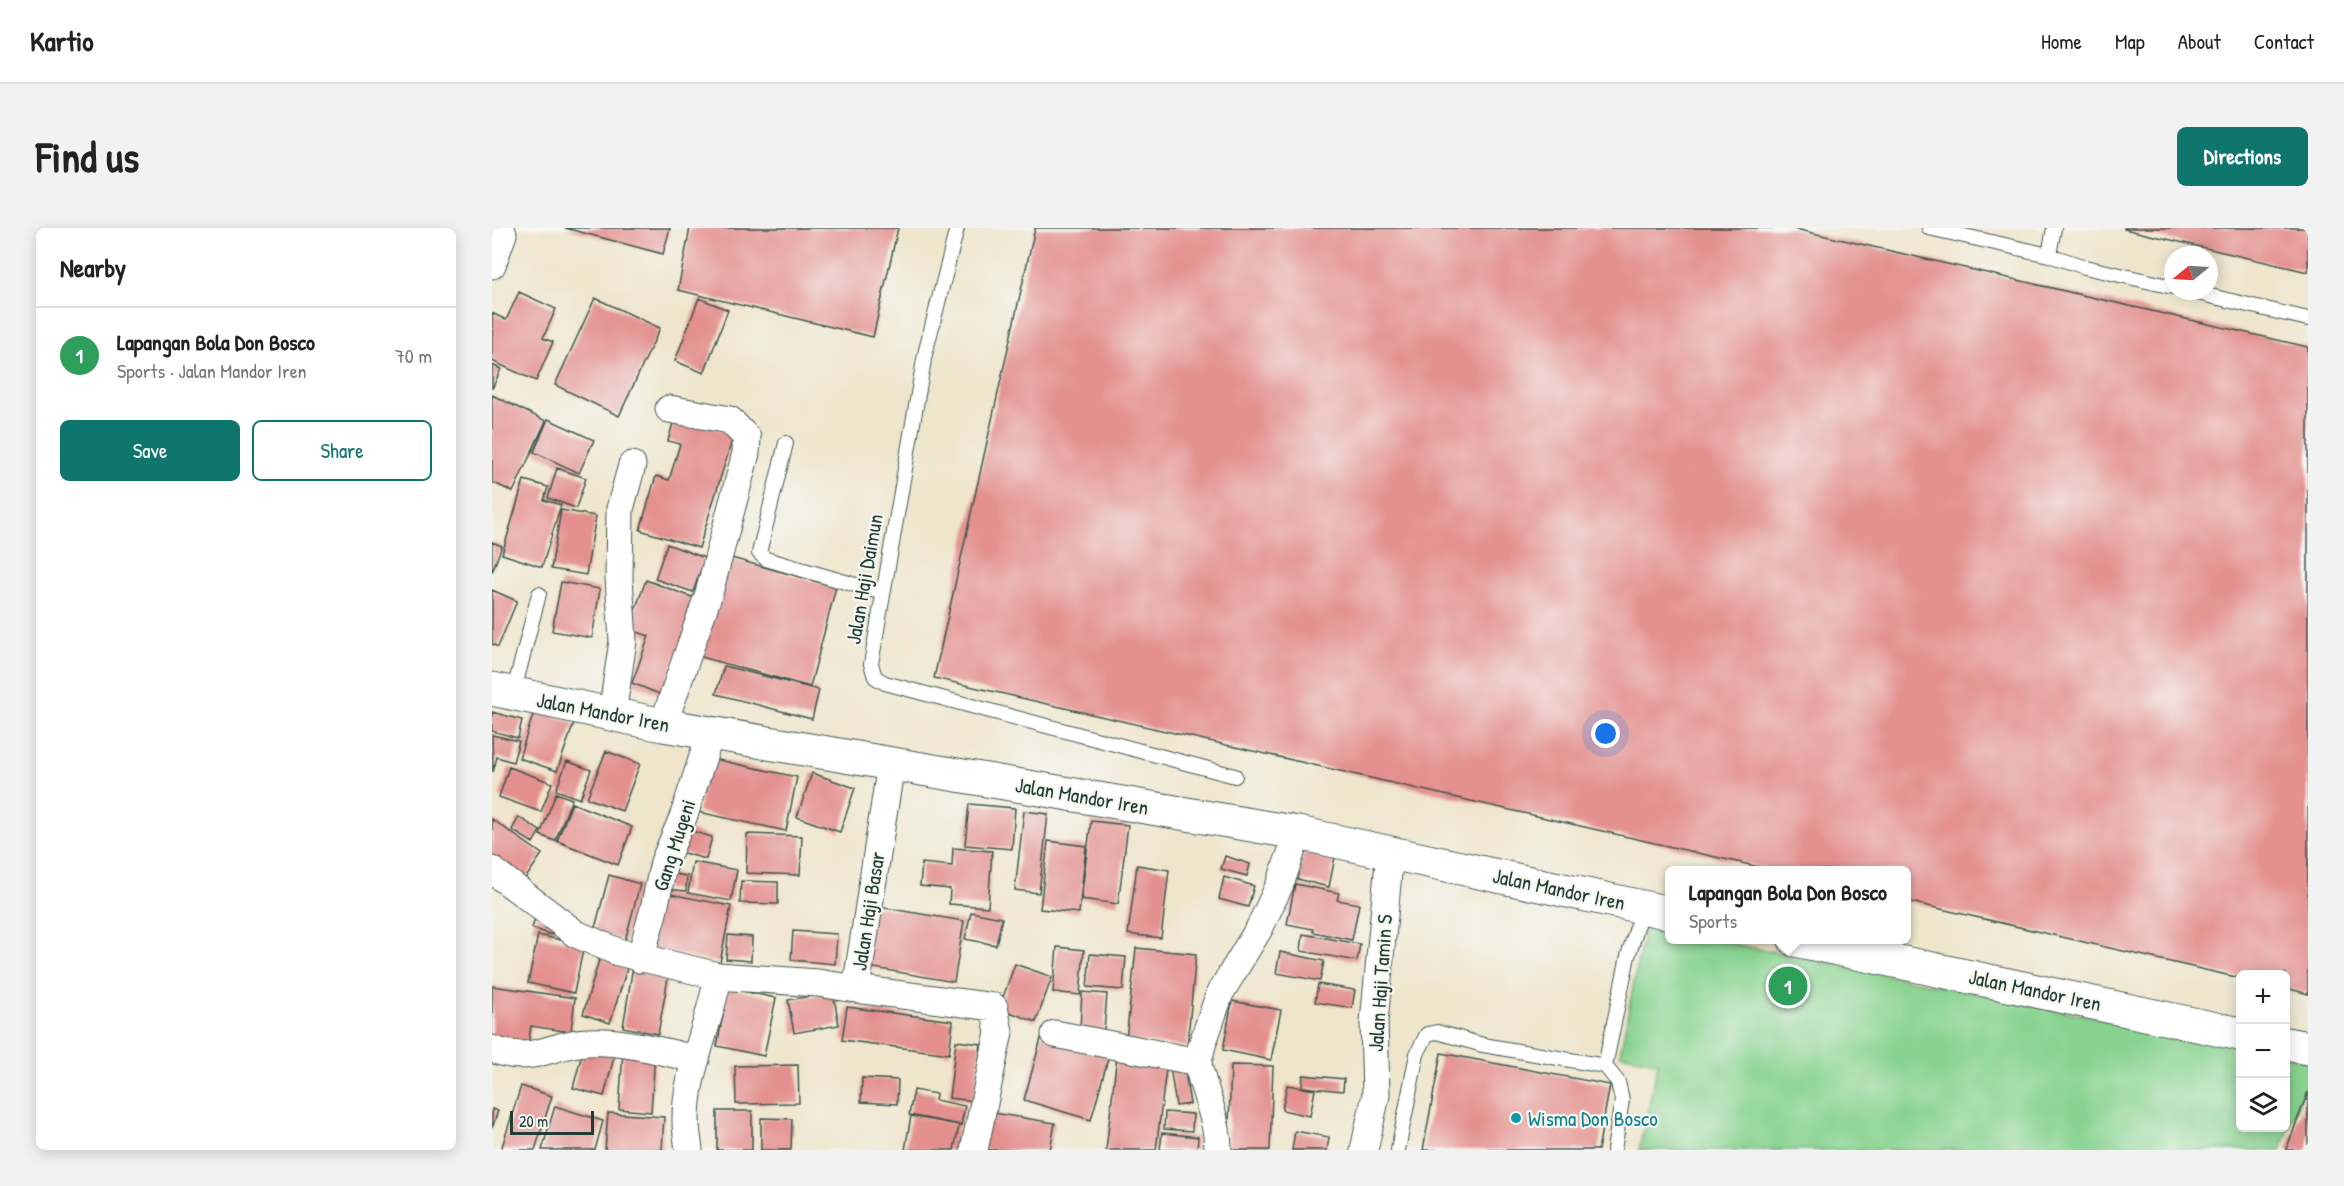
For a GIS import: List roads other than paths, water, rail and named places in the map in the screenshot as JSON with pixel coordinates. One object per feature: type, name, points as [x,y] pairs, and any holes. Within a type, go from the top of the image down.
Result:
[{"type":"street","points":[[492,265],[503,234]]},
{"type":"street","points":[[663,725],[709,593],[746,453],[747,438],[730,420],[669,409]]},
{"type":"street","points":[[612,714],[623,641],[619,578],[620,509],[632,465]]},
{"type":"street","name":"Jalan Mandor Iren","points":[[503,691],[663,725],[1298,833],[1656,910]]},
{"type":"street","name":"Gang Mugeni","points":[[640,959],[664,862],[684,815],[711,732]]},
{"type":"street","name":"Jalan Haji Basar","points":[[891,764],[856,989],[994,1007],[999,1032],[974,1150]]},
{"type":"street","points":[[1218,1150],[1215,1121],[1198,1062],[1220,993],[1260,927],[1280,884],[1298,833]]},
{"type":"street","name":"Jalan Haji Tamin S","points":[[1364,1150],[1376,1095],[1374,1022],[1390,852]]},
{"type":"street","points":[[492,870],[576,934],[618,952],[718,976],[807,982],[856,989]]},
{"type":"street","name":"Jalan Mandor Iren","points":[[1818,944],[2236,1033]]},
{"type":"street","points":[[689,1150],[686,1121],[696,1059],[715,996],[718,976]]},
{"type":"street","points":[[1055,1034],[1198,1062]]},
{"type":"street","points":[[492,1049],[520,1055],[540,1054],[584,1042],[601,1042],[634,1046],[696,1059]]},
{"type":"street","points":[[2290,1045],[2308,1048]]},
{"type":"lane","name":"Jalan Haji Daimun","points":[[957,228],[925,354],[871,664],[875,677],[885,682],[1235,776]]},
{"type":"lane","points":[[1929,228],[2049,255],[2085,267],[2164,285]]},
{"type":"lane","points":[[2049,255],[2054,228]]},
{"type":"lane","points":[[2218,298],[2308,319]]},
{"type":"lane","points":[[786,443],[759,553],[766,560],[883,592]]},
{"type":"lane","points":[[503,691],[539,594]]},
{"type":"lane","points":[[1605,1066],[1628,956],[1656,910]]},
{"type":"lane","points":[[1398,1150],[1417,1054],[1427,1034],[1437,1032],[1483,1046],[1605,1066],[1618,1082],[1622,1100],[1614,1150]]},
{"type":"place","name":"Lapangan Bola Don Bosco","points":[[1788,986]]},
{"type":"place","name":"Wisma Don Bosco","points":[[1516,1118]]}]
